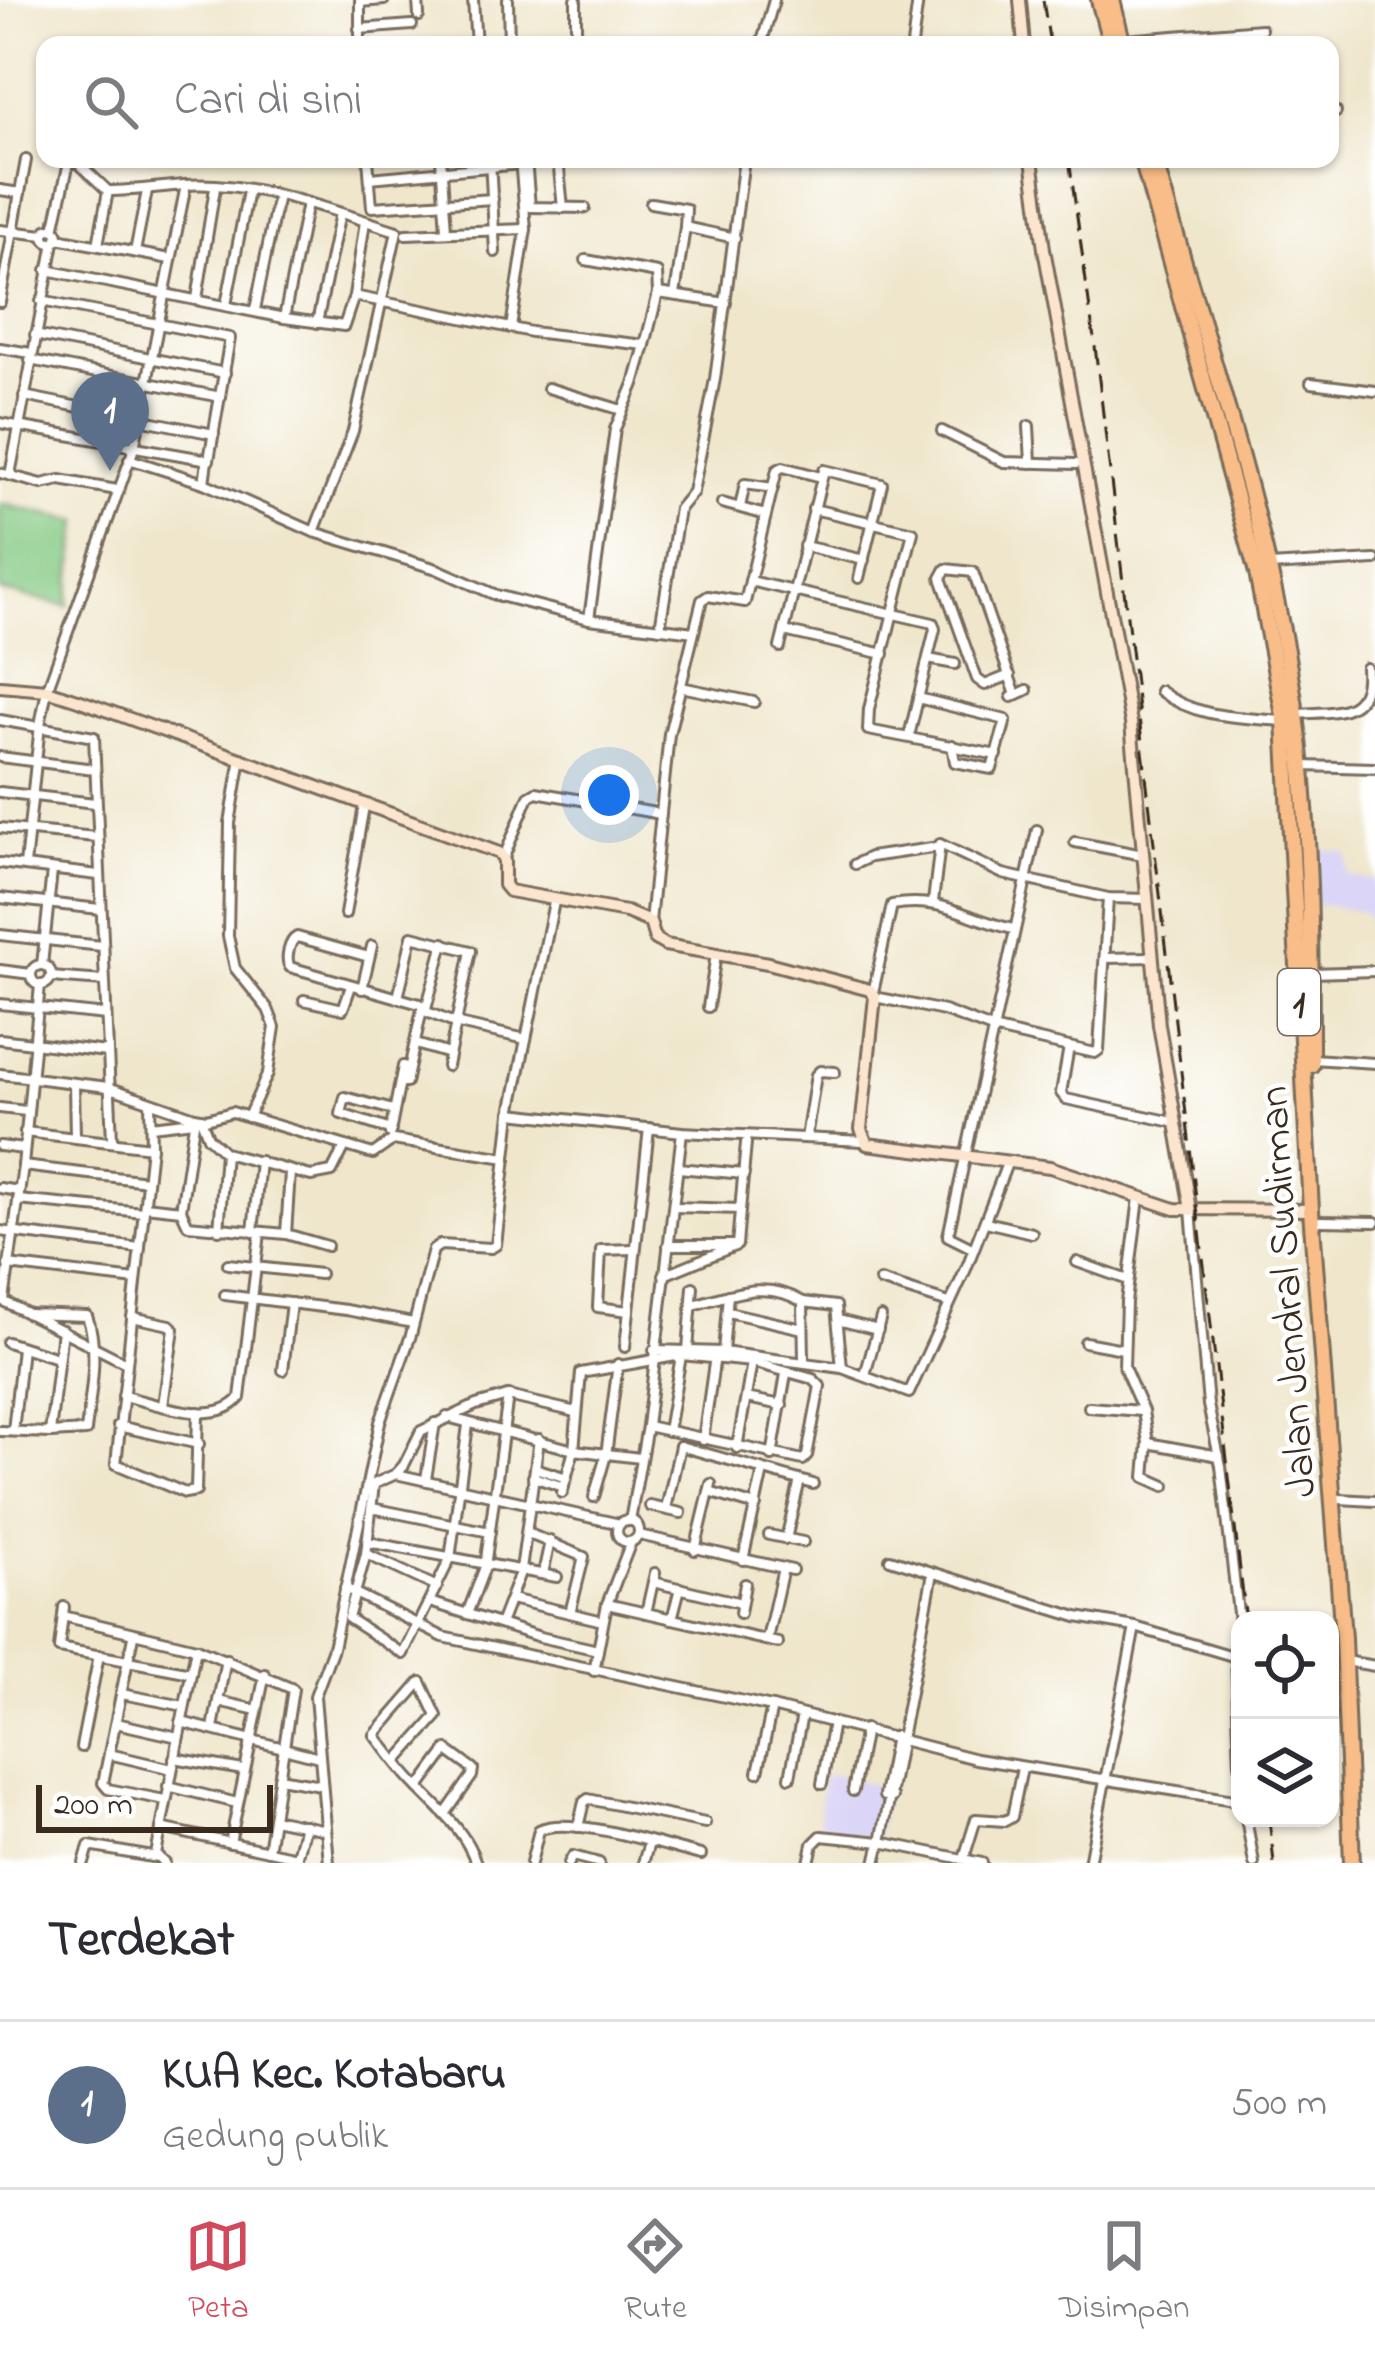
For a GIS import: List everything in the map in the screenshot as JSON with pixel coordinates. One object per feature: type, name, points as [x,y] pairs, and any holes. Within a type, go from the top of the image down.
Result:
[{"type":"highway","points":[[1099,0],[1115,36]]},
{"type":"highway","points":[[1112,0],[1118,36]]},
{"type":"highway","name":"Jalan Jendral Sudirman","points":[[1144,168],[1257,573],[1290,717],[1315,1215],[1356,1863]]},
{"type":"highway","name":"1","points":[[1156,168],[1267,566],[1301,766],[1315,1215],[1351,1662],[1356,1863]]},
{"type":"street","points":[[359,36],[360,1],[384,0]]},
{"type":"street","points":[[418,0],[419,16]]},
{"type":"street","points":[[473,0],[475,36]]},
{"type":"street","points":[[508,0],[509,36]]},
{"type":"street","points":[[576,0],[576,36]]},
{"type":"street","points":[[764,36],[774,0]]},
{"type":"street","points":[[913,36],[918,0]]},
{"type":"street","points":[[1020,0],[1023,36]]},
{"type":"street","points":[[359,29],[412,25]]},
{"type":"street","points":[[1195,36],[1261,29]]},
{"type":"street","points":[[0,302],[26,160]]},
{"type":"street","points":[[70,168],[5,474],[42,484],[60,480],[117,490]]},
{"type":"street","points":[[81,168],[108,191],[186,185],[278,194],[401,232],[526,229]]},
{"type":"street","points":[[369,168],[372,207],[493,199]]},
{"type":"street","points":[[442,168],[446,230]]},
{"type":"street","points":[[370,178],[466,168]]},
{"type":"street","points":[[490,168],[495,252]]},
{"type":"street","points":[[511,328],[526,229],[522,168]]},
{"type":"street","points":[[523,168],[530,207],[585,208]]},
{"type":"street","points":[[559,168],[563,208]]},
{"type":"street","points":[[660,628],[679,509],[693,492],[726,303],[743,168]]},
{"type":"street","points":[[1033,168],[1131,723],[1152,957],[1173,1122],[1191,1210],[1208,1405],[1219,1456],[1238,1611]]},
{"type":"street","points":[[25,865],[47,690],[134,448],[186,185]]},
{"type":"street","points":[[196,299],[215,188]]},
{"type":"street","points":[[0,190],[20,193]]},
{"type":"street","points":[[98,245],[108,191]]},
{"type":"street","points":[[135,252],[147,191]]},
{"type":"street","points":[[226,304],[248,191]]},
{"type":"street","points":[[255,310],[278,194]]},
{"type":"street","points":[[284,318],[307,203]]},
{"type":"street","points":[[651,203],[686,209],[675,295]]},
{"type":"street","points":[[404,205],[406,221]]},
{"type":"street","points":[[317,323],[340,213]]},
{"type":"street","points":[[47,270],[284,318],[346,325],[365,221]]},
{"type":"street","points":[[685,227],[734,238]]},
{"type":"street","points":[[0,230],[44,236],[45,240],[55,236],[170,260]]},
{"type":"street","points":[[314,532],[353,431],[401,232]]},
{"type":"street","points":[[586,260],[657,273],[658,293],[608,467],[589,619]]},
{"type":"street","points":[[658,293],[726,303]]},
{"type":"street","points":[[353,296],[511,328],[645,345]]},
{"type":"street","points":[[41,301],[230,338],[203,483]]},
{"type":"street","points":[[35,335],[225,373]]},
{"type":"street","points":[[0,348],[147,385],[221,397]]},
{"type":"street","points":[[1311,383],[1375,391]]},
{"type":"street","points":[[548,388],[622,410]]},
{"type":"street","points":[[24,396],[214,434]]},
{"type":"street","points":[[0,424],[207,461]]},
{"type":"street","points":[[1029,426],[1031,463]]},
{"type":"street","points":[[942,431],[1001,461],[1076,464]]},
{"type":"street","points":[[1078,436],[1076,464],[1086,482]]},
{"type":"street","points":[[129,459],[203,483],[314,532],[436,569],[496,595],[589,619],[694,632]]},
{"type":"street","points":[[821,477],[783,467],[777,470],[743,603],[704,597],[669,734],[650,922],[659,943],[716,952],[1095,1053],[1099,1050],[1108,898]]},
{"type":"street","points":[[780,647],[826,470],[881,483],[860,578]]},
{"type":"street","points":[[740,507],[745,484],[773,488]]},
{"type":"street","points":[[722,502],[766,514]]},
{"type":"street","points":[[813,509],[913,532],[868,730],[997,754]]},
{"type":"street","points":[[804,546],[864,560]]},
{"type":"street","points":[[1267,566],[1375,560]]},
{"type":"street","points":[[1010,675],[981,685],[941,574],[946,569],[970,569],[1010,675],[1014,696],[1027,690]]},
{"type":"street","points":[[751,581],[935,625],[956,615]]},
{"type":"street","points":[[909,736],[935,625]]},
{"type":"street","points":[[784,631],[884,654]]},
{"type":"street","points":[[928,659],[955,664]]},
{"type":"street","points":[[1160,691],[1177,704],[1216,716],[1290,717],[1350,708],[1368,690],[1366,668]]},
{"type":"street","points":[[0,686],[47,690],[503,856]]},
{"type":"street","points":[[681,688],[754,702]]},
{"type":"street","points":[[918,698],[1004,717],[1006,725],[992,769],[953,760],[952,745]]},
{"type":"street","points":[[0,721],[92,734],[112,1140]]},
{"type":"street","points":[[0,757],[94,769]]},
{"type":"street","points":[[241,757],[231,808],[228,936],[235,968],[268,1009],[275,1027],[268,1073],[248,1117]]},
{"type":"street","points":[[1301,766],[1375,768]]},
{"type":"street","points":[[0,792],[95,802]]},
{"type":"street","points":[[650,922],[626,912],[506,890],[503,856],[529,796],[536,792],[661,814]]},
{"type":"street","points":[[345,914],[364,806]]},
{"type":"street","points":[[0,828],[96,837]]},
{"type":"street","points":[[974,1249],[948,1236],[1037,830]]},
{"type":"street","points":[[1075,842],[1144,855]]},
{"type":"street","points":[[855,864],[943,844],[984,868],[1108,898],[1148,899]]},
{"type":"street","points":[[933,902],[939,847]]},
{"type":"street","points":[[0,863],[98,875]]},
{"type":"street","points":[[52,871],[43,965],[51,976],[104,981]]},
{"type":"street","points":[[0,898],[100,910]]},
{"type":"street","points":[[329,1863],[315,1696],[330,1658],[359,1531],[366,1473],[433,1250],[440,1245],[496,1245],[511,1113],[554,902]]},
{"type":"street","points":[[863,1141],[874,995],[891,907],[945,904],[968,917],[1013,929]]},
{"type":"street","points":[[0,935],[102,946]]},
{"type":"street","points":[[398,998],[412,936],[472,953],[447,1066]]},
{"type":"street","points":[[369,957],[293,938],[287,959],[290,967],[423,1005],[424,1010],[454,1023],[526,1039]]},
{"type":"street","points":[[406,1083],[443,944]]},
{"type":"street","points":[[304,1000],[343,1009],[372,946]]},
{"type":"street","points":[[708,1007],[716,952]]},
{"type":"street","points":[[1106,958],[1152,957]]},
{"type":"street","points":[[32,974],[43,965]]},
{"type":"street","points":[[0,970],[32,974],[40,985],[23,1166],[2,1300],[126,1363]]},
{"type":"street","points":[[1311,973],[1375,971]]},
{"type":"street","points":[[40,985],[51,976]]},
{"type":"street","points":[[0,1004],[106,1015]]},
{"type":"street","points":[[0,1040],[106,1052]]},
{"type":"street","points":[[416,1044],[449,1054]]},
{"type":"street","points":[[1069,1047],[1061,1093],[1066,1100],[1173,1122]]},
{"type":"street","points":[[1311,1059],[1375,1063]]},
{"type":"street","points":[[151,1126],[223,1112],[373,1154],[390,1135],[403,1066]]},
{"type":"street","points":[[806,1138],[818,1072],[835,1072]]},
{"type":"street","points":[[0,1074],[108,1087],[197,1119],[225,1153],[290,1172],[316,1176],[332,1172],[345,1146]]},
{"type":"street","points":[[74,1083],[75,1137]]},
{"type":"street","points":[[393,1110],[345,1097],[340,1109],[341,1114],[390,1135],[506,1158]]},
{"type":"street","points":[[150,1102],[151,1147],[116,1464],[185,1493],[198,1488],[199,1412]]},
{"type":"street","points":[[0,1108],[26,1111]]},
{"type":"street","points":[[511,1113],[682,1132],[863,1141],[1077,1174],[1156,1204],[1191,1210],[1375,1222]]},
{"type":"street","points":[[197,1119],[181,1210],[188,1225],[286,1234],[327,1246]]},
{"type":"street","points":[[625,1347],[649,1128]]},
{"type":"street","points":[[25,1132],[151,1147]]},
{"type":"street","points":[[682,1132],[647,1426],[619,1537],[788,1569],[767,1639]]},
{"type":"street","points":[[737,1245],[746,1143]]},
{"type":"street","points":[[0,1146],[23,1149]]},
{"type":"street","points":[[219,1230],[225,1153]]},
{"type":"street","points":[[534,1473],[564,1486],[574,1450],[579,1375],[653,1355],[804,1360],[842,1368],[910,1393],[1009,1160]]},
{"type":"street","points":[[123,1396],[199,1412],[224,1411],[240,1398],[258,1268],[260,1162]]},
{"type":"street","points":[[23,1166],[147,1180]]},
{"type":"street","points":[[678,1168],[744,1174]]},
{"type":"street","points":[[286,1234],[290,1172]]},
{"type":"street","points":[[0,1188],[18,1195],[181,1210]]},
{"type":"street","points":[[1140,1196],[1123,1349],[1126,1377],[1143,1411],[1148,1443],[1145,1477],[1165,1486]]},
{"type":"street","points":[[674,1207],[740,1209]]},
{"type":"street","points":[[986,1222],[1032,1234]]},
{"type":"street","points":[[0,1232],[140,1248]]},
{"type":"street","points":[[668,1245],[737,1245]]},
{"type":"street","points":[[664,1275],[737,1245]]},
{"type":"street","points":[[629,1311],[598,1307],[598,1287],[602,1248],[634,1249]]},
{"type":"street","points":[[1077,1262],[1128,1280]]},
{"type":"street","points":[[227,1264],[320,1274]]},
{"type":"street","points":[[8,1265],[136,1280]]},
{"type":"street","points":[[880,1281],[949,1303]]},
{"type":"street","points":[[668,1431],[693,1287]]},
{"type":"street","points":[[692,1305],[752,1289],[774,1289],[802,1302],[834,1304],[842,1368]]},
{"type":"street","points":[[225,1295],[413,1323]]},
{"type":"street","points":[[703,1440],[728,1295]]},
{"type":"street","points":[[802,1302],[804,1360]]},
{"type":"street","points":[[284,1370],[291,1303]]},
{"type":"street","points":[[728,1312],[803,1329]]},
{"type":"street","points":[[0,1430],[86,1431],[94,1346],[87,1316],[28,1314]]},
{"type":"street","points":[[865,1376],[881,1316]]},
{"type":"street","points":[[132,1317],[170,1324],[174,1330],[163,1405]]},
{"type":"street","points":[[838,1320],[878,1330]]},
{"type":"street","points":[[50,1433],[62,1330]]},
{"type":"street","points":[[7,1342],[56,1358]]},
{"type":"street","points":[[1084,1342],[1123,1349]]},
{"type":"street","points":[[13,1431],[22,1348]]},
{"type":"street","points":[[647,1426],[772,1456],[806,1459],[820,1386],[814,1379],[719,1354]]},
{"type":"street","points":[[737,1448],[752,1362]]},
{"type":"street","points":[[594,1497],[606,1455],[618,1364]]},
{"type":"street","points":[[772,1456],[786,1374]]},
{"type":"street","points":[[396,1474],[421,1431],[446,1416],[508,1396],[576,1412]]},
{"type":"street","points":[[466,1613],[485,1567],[508,1396]]},
{"type":"street","points":[[746,1398],[782,1406]]},
{"type":"street","points":[[1089,1407],[1143,1411]]},
{"type":"street","points":[[446,1416],[574,1450],[640,1458]]},
{"type":"street","points":[[426,1479],[435,1423]]},
{"type":"street","points":[[468,1425],[463,1486],[450,1559],[404,1654],[350,1622],[367,1548],[374,1484],[396,1474],[463,1486],[638,1526],[607,1604],[594,1671]]},
{"type":"street","points":[[118,1426],[200,1444]]},
{"type":"street","points":[[500,1624],[521,1570],[539,1439]]},
{"type":"street","points":[[1148,1443],[1219,1456]]},
{"type":"street","points":[[666,1509],[681,1444],[813,1484]]},
{"type":"street","points":[[743,1560],[763,1472]]},
{"type":"street","points":[[786,1539],[800,1480]]},
{"type":"street","points":[[695,1550],[710,1488],[756,1506]]},
{"type":"street","points":[[1339,1499],[1375,1501]]},
{"type":"street","points":[[650,1507],[681,1513]]},
{"type":"street","points":[[372,1508],[490,1532]]},
{"type":"street","points":[[527,1533],[584,1559],[570,1613]]},
{"type":"street","points":[[769,1535],[803,1542]]},
{"type":"street","points":[[543,1574],[550,1541]]},
{"type":"street","points":[[367,1548],[557,1577]]},
{"type":"street","points":[[367,1548],[437,1587]]},
{"type":"street","points":[[890,1559],[1077,1617],[1231,1656]]},
{"type":"street","points":[[876,1863],[932,1573]]},
{"type":"street","points":[[646,1612],[654,1578],[741,1608],[746,1584]]},
{"type":"street","points":[[345,1588],[443,1636],[802,1714],[899,1737],[917,1746],[1022,1768],[1231,1799]]},
{"type":"street","points":[[672,1619],[680,1588]]},
{"type":"street","points":[[511,1599],[604,1621]]},
{"type":"street","points":[[430,1602],[598,1650]]},
{"type":"street","points":[[607,1604],[778,1642]]},
{"type":"street","points":[[190,1673],[58,1648],[63,1612],[133,1636],[196,1648],[294,1690],[268,1851]]},
{"type":"street","points":[[1089,1863],[1135,1628]]},
{"type":"street","points":[[133,1636],[103,1783],[107,1788],[165,1800]]},
{"type":"street","points":[[84,1863],[91,1846],[161,1860],[165,1800],[196,1648]]},
{"type":"street","points":[[81,1747],[99,1655]]},
{"type":"street","points":[[212,1729],[226,1659]]},
{"type":"street","points":[[1351,1662],[1375,1666]]},
{"type":"street","points":[[230,1844],[265,1674]]},
{"type":"street","points":[[397,1761],[437,1716],[421,1682],[374,1733],[419,1788],[446,1813],[476,1863]]},
{"type":"street","points":[[122,1694],[184,1706]]},
{"type":"street","points":[[218,1701],[257,1710]]},
{"type":"street","points":[[758,1772],[772,1708]]},
{"type":"street","points":[[790,1777],[802,1714]]},
{"type":"street","points":[[181,1722],[319,1757]]},
{"type":"street","points":[[822,1784],[833,1722]]},
{"type":"street","points":[[116,1724],[178,1737]]},
{"type":"street","points":[[853,1790],[865,1730]]},
{"type":"street","points":[[419,1788],[447,1750],[472,1769],[472,1777],[446,1813]]},
{"type":"street","points":[[110,1754],[244,1770]]},
{"type":"street","points":[[964,1858],[976,1819],[1005,1821],[1012,1817],[1022,1768]]},
{"type":"street","points":[[279,1778],[321,1785]]},
{"type":"street","points":[[168,1786],[237,1803]]},
{"type":"street","points":[[578,1827],[588,1799],[705,1822]]},
{"type":"street","points":[[273,1819],[326,1830]]},
{"type":"street","points":[[531,1863],[539,1830],[548,1825],[578,1827],[701,1855]]},
{"type":"street","points":[[161,1828],[296,1860],[305,1826]]},
{"type":"street","points":[[1247,1827],[1253,1863]]},
{"type":"street","points":[[809,1863],[813,1844],[821,1836],[881,1842],[982,1863]]},
{"type":"street","points":[[643,1863],[649,1843]]},
{"type":"street","points":[[569,1863],[573,1856],[599,1863]]},
{"type":"shaded area","points":[[1312,849],[1347,852],[1347,875],[1375,880],[1375,922],[1367,921],[1366,913],[1311,903]]},
{"type":"shaded area","points":[[839,1775],[889,1789],[877,1839],[827,1829],[819,1821],[822,1776]]},
{"type":"green space","points":[[0,504],[79,521],[68,606],[0,591]]},
{"type":"railway","points":[[1043,0],[1049,36]]},
{"type":"railway","points":[[1070,168],[1245,1611]]},
{"type":"railway","points":[[1270,1827],[1274,1863]]},
{"type":"place","name":"KUA Kec. Kotabaru","points":[[110,471]]}]
